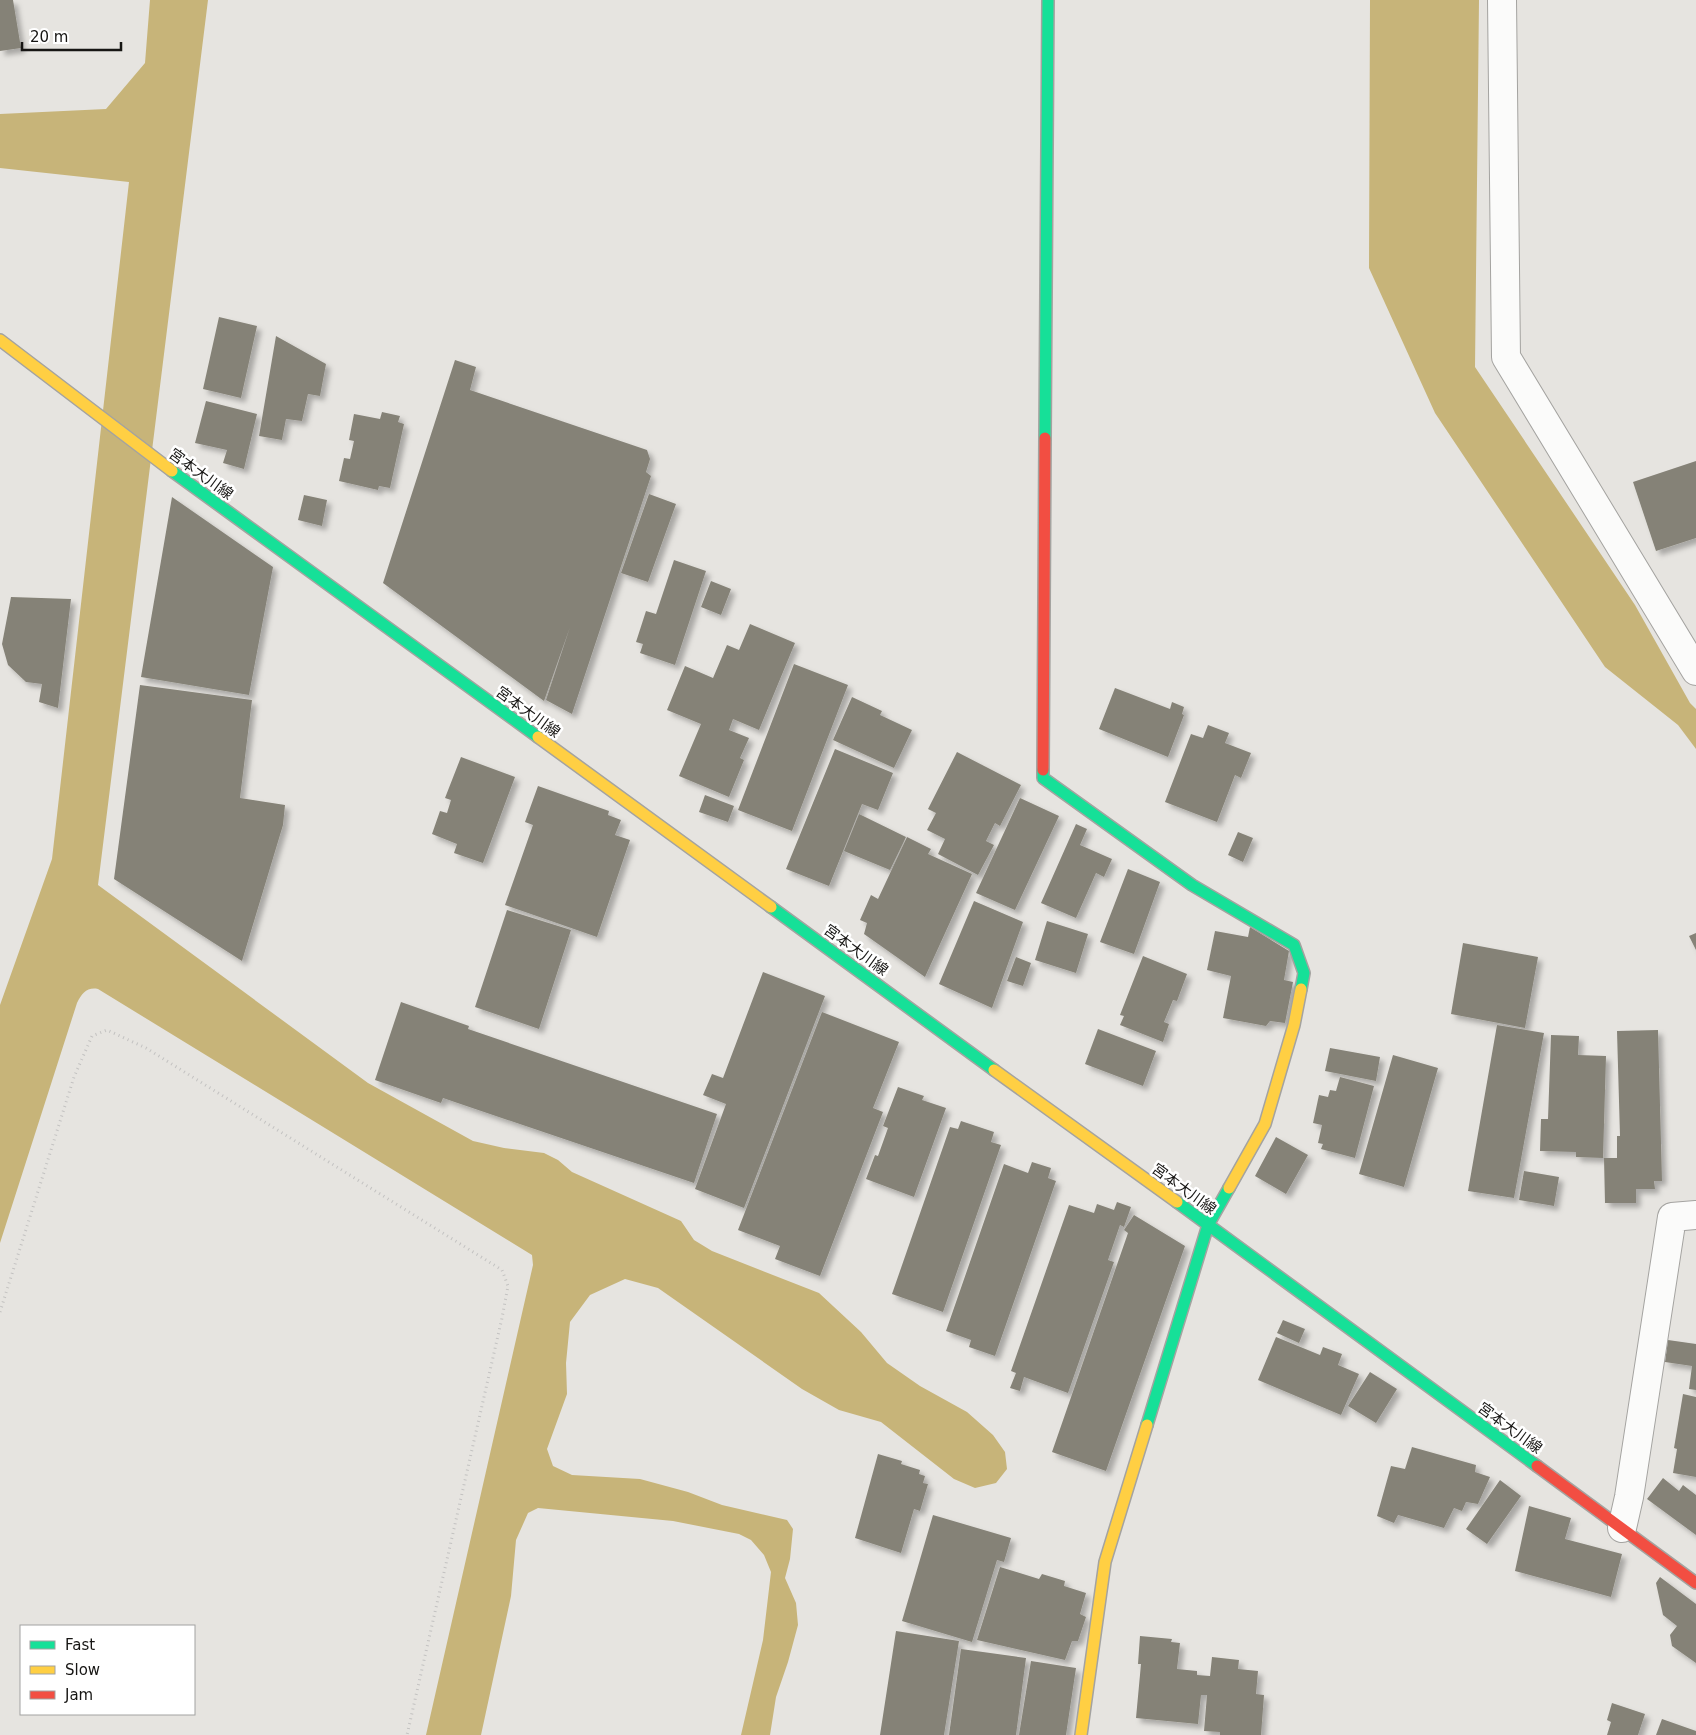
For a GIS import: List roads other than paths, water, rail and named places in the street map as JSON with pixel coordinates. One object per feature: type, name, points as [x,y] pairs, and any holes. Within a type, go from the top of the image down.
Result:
[{"type":"main road","points":[[1048,0],[1044,778],[1192,885],[1294,945],[1304,973],[1294,1024],[1265,1124],[1208,1225],[1105,1562],[1082,1735]]},
{"type":"main road","name":"宮本大川線","points":[[0,340],[174,473],[1208,1225],[1696,1583]]},
{"type":"street","points":[[1502,0],[1506,357],[1696,672]]},
{"type":"street","points":[[1622,1528],[1629,1497],[1672,1218],[1696,1215]]}]
